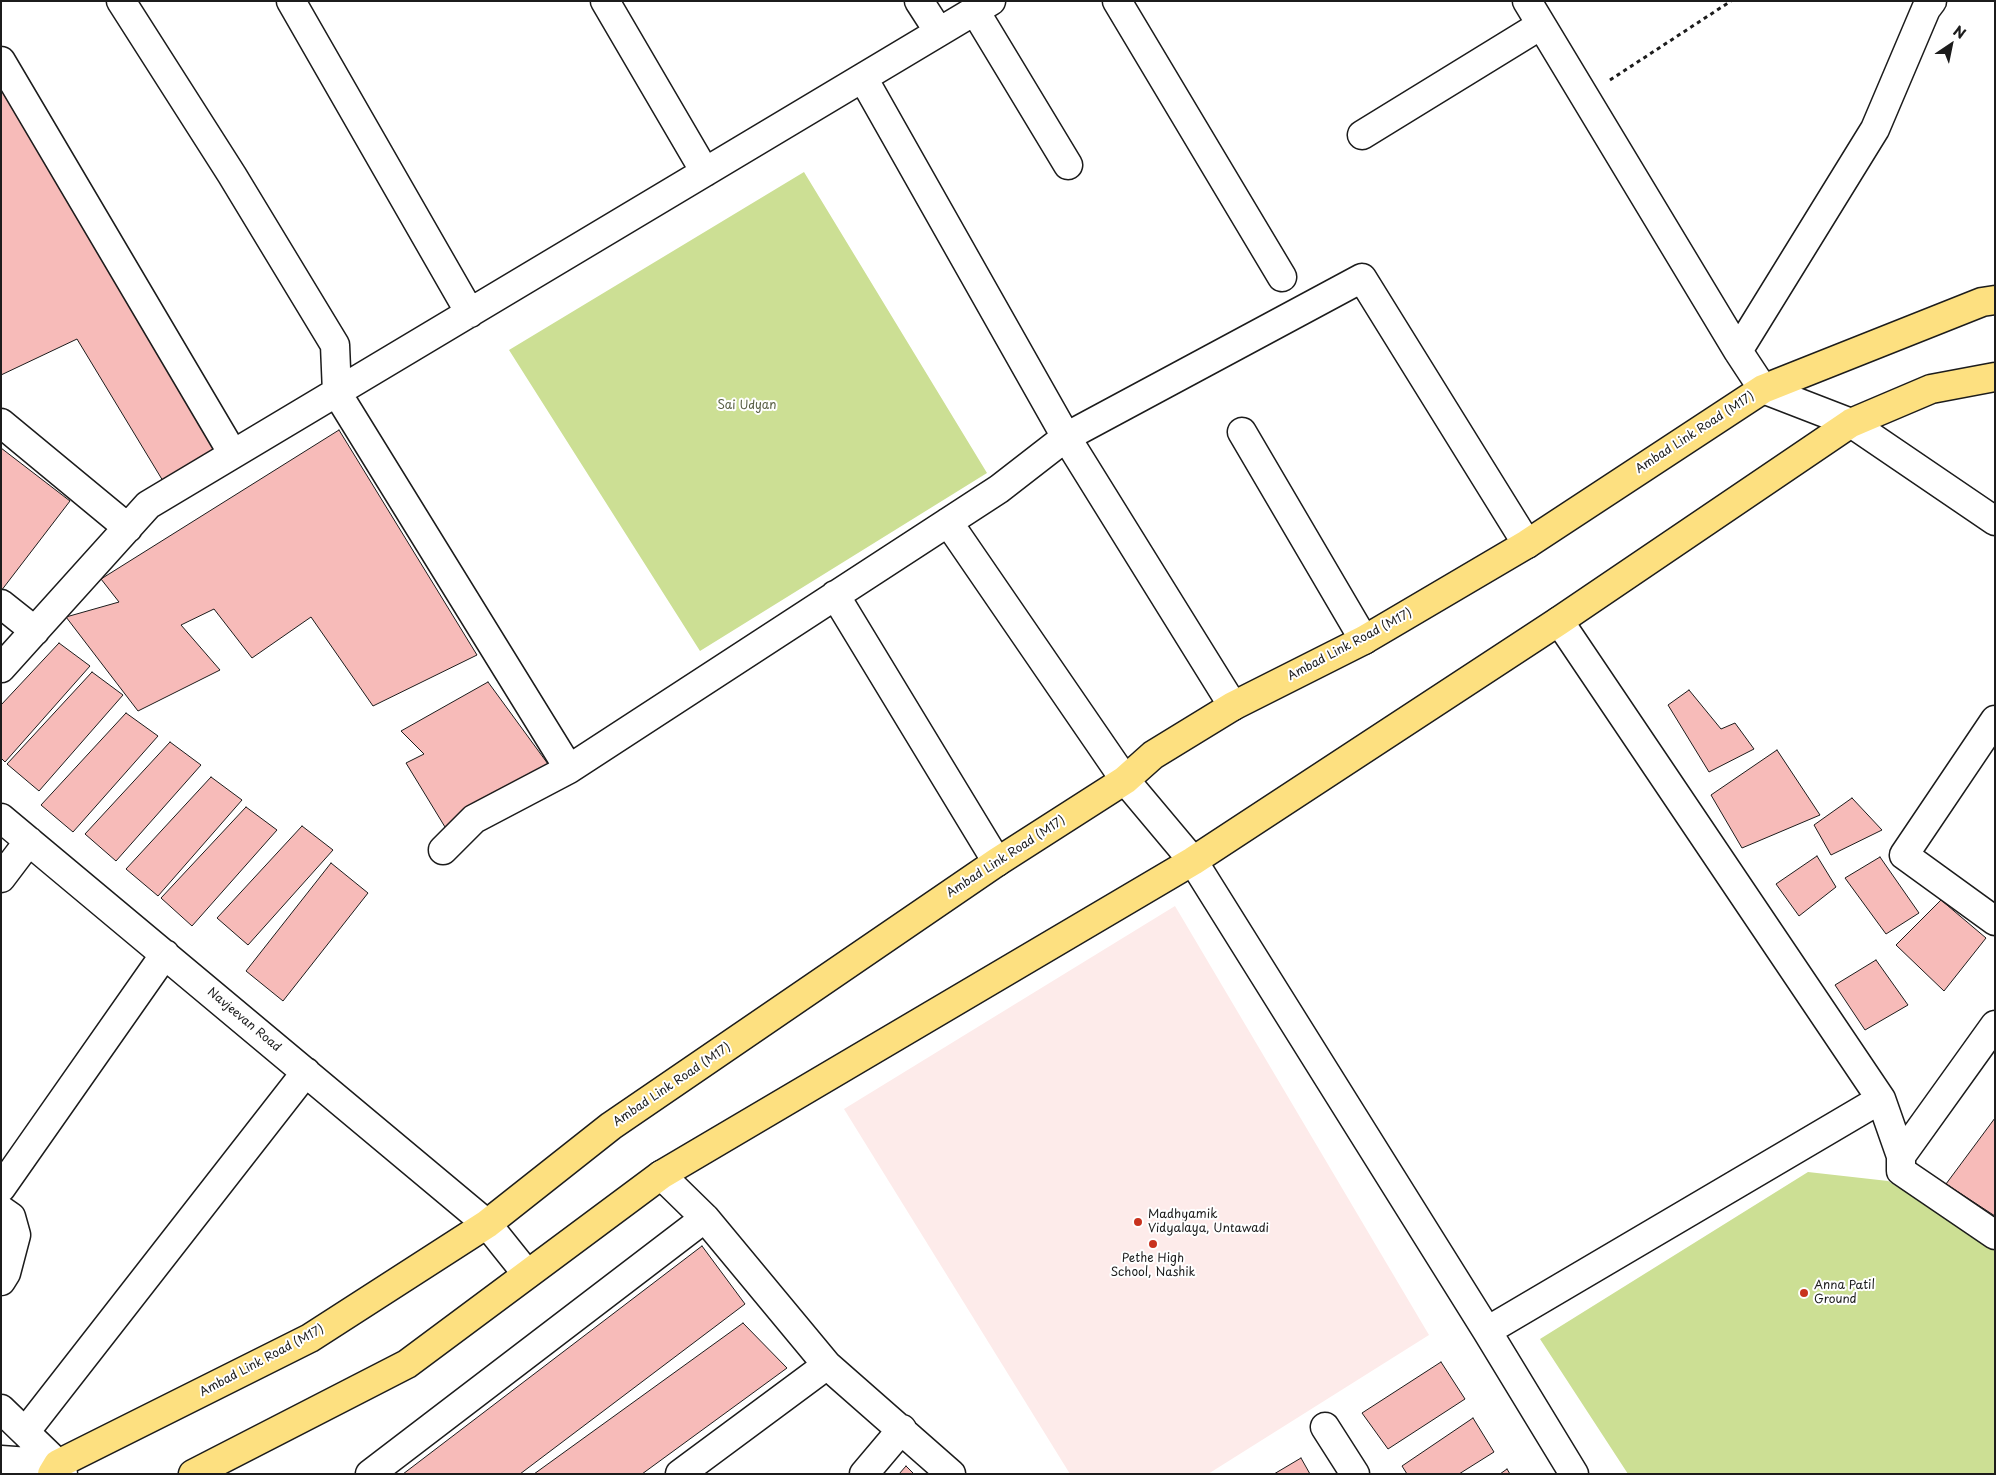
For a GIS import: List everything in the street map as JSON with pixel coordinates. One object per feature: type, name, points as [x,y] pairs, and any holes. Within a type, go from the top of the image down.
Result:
[{"type":"main road","name":"Ambad Link Road (M17)","points":[[58,1471],[310,1338],[487,1224],[611,1126],[997,862],[1125,780],[1153,755],[1233,706],[1364,640],[1527,544],[1763,389],[1982,302],[1995,300]]},
{"type":"main road","points":[[193,1474],[407,1364],[661,1175],[1193,861],[1559,622],[1850,423],[1931,389],[1995,377]]},
{"type":"street","points":[[121,1],[232,175],[335,345],[337,393],[569,770]]},
{"type":"street","points":[[291,1],[470,312]]},
{"type":"street","points":[[604,1],[705,172]]},
{"type":"street","points":[[919,1],[939,32]]},
{"type":"street","points":[[1117,1],[1282,277]]},
{"type":"street","points":[[1526,1],[1738,351],[1763,389],[1850,423],[1995,521]]},
{"type":"street","points":[[1738,351],[1875,129],[1926,9],[1932,1]]},
{"type":"street","points":[[1,668],[148,506],[983,6],[1068,165]]},
{"type":"street","points":[[1362,135],[1542,25]]},
{"type":"street","points":[[1,61],[233,454]]},
{"type":"street","points":[[863,78],[1066,437],[1233,706]]},
{"type":"street","points":[[443,850],[474,819],[569,770],[999,489],[1066,437],[1362,278],[1527,544]]},
{"type":"street","points":[[1,423],[128,528]]},
{"type":"street","points":[[1242,432],[1364,640]]},
{"type":"street","points":[[948,522],[1125,780],[1193,861],[1488,1331],[1574,1474]]},
{"type":"street","points":[[835,595],[997,862]]},
{"type":"street","points":[[1,604],[35,631]]},
{"type":"street","points":[[1559,622],[1882,1099],[1901,1156],[1901,1171],[1995,1235]]},
{"type":"street","points":[[1995,720],[1904,855],[1995,920]]},
{"type":"street","name":"Navjeevan Road","points":[[1,818],[487,1224],[527,1274]]},
{"type":"street","points":[[1,878],[29,841]]},
{"type":"street","points":[[1,1188],[165,954]]},
{"type":"street","points":[[1901,1156],[1985,1057],[1995,1025]]},
{"type":"street","points":[[26,1431],[306,1072]]},
{"type":"street","points":[[1488,1331],[1882,1099]]},
{"type":"street","points":[[661,1175],[705,1218],[828,1365],[951,1474]]},
{"type":"street","points":[[1,1210],[11,1217],[16,1235],[6,1273],[1,1281]]},
{"type":"street","points":[[370,1474],[705,1218]]},
{"type":"street","points":[[680,1474],[828,1365]]},
{"type":"street","points":[[1,1409],[26,1431],[58,1471]]},
{"type":"street","points":[[1326,1427],[1355,1474]]},
{"type":"street","points":[[864,1474],[902,1429]]},
{"type":"street","points":[[1,1460],[58,1471]]},
{"type":"path","points":[[1584,98],[1731,1]]},
{"type":"shaded area","name":"Madhyamik Vidyalaya, Untawadi","points":[[1175,906],[1429,1335],[1208,1474],[1070,1474],[844,1109]]},
{"type":"green space","name":"Sai Udyan","points":[[804,172],[987,473],[700,651],[509,350]]},
{"type":"green space","name":"Anna Patil Ground","points":[[1808,1172],[1888,1181],[1995,1247],[1995,1474],[1628,1474],[1540,1339]]},
{"type":"building","points":[[1,78],[219,447],[163,481],[77,339],[1,375]]},
{"type":"building","points":[[339,430],[477,655],[373,706],[311,617],[252,658],[214,609],[181,625],[220,670],[138,711],[66,617],[119,602],[101,579]]},
{"type":"building","points":[[1,448],[70,501],[1,591]]},
{"type":"building","points":[[59,643],[90,666],[5,762],[1,758],[1,705]]},
{"type":"building","points":[[92,672],[123,695],[39,791],[7,764]]},
{"type":"building","points":[[488,682],[548,764],[445,827],[406,763],[424,754],[401,731]]},
{"type":"building","points":[[1689,690],[1721,729],[1735,723],[1754,749],[1709,772],[1668,705]]},
{"type":"building","points":[[126,713],[158,736],[73,832],[41,805]]},
{"type":"building","points":[[170,742],[201,765],[116,861],[85,834]]},
{"type":"building","points":[[1777,750],[1820,815],[1742,848],[1711,795]]},
{"type":"building","points":[[211,777],[242,800],[158,896],[126,869]]},
{"type":"building","points":[[1852,798],[1882,830],[1831,855],[1814,825]]},
{"type":"building","points":[[246,807],[277,830],[192,926],[161,898]]},
{"type":"building","points":[[302,826],[333,850],[248,945],[217,918]]},
{"type":"building","points":[[1817,856],[1836,887],[1799,916],[1776,884]]},
{"type":"building","points":[[1880,857],[1919,913],[1886,934],[1845,878]]},
{"type":"building","points":[[331,863],[368,893],[283,1001],[246,971]]},
{"type":"building","points":[[1941,900],[1986,938],[1944,991],[1896,945]]},
{"type":"building","points":[[1876,960],[1908,1005],[1865,1030],[1835,985]]},
{"type":"building","points":[[1995,1118],[1995,1216],[1946,1184]]},
{"type":"building","points":[[702,1246],[745,1304],[520,1474],[403,1474]]},
{"type":"building","points":[[743,1323],[787,1368],[642,1474],[534,1474]]},
{"type":"building","points":[[1441,1362],[1465,1399],[1388,1449],[1362,1413]]},
{"type":"building","points":[[1473,1418],[1494,1452],[1459,1474],[1407,1474],[1402,1466]]},
{"type":"building","points":[[1301,1458],[1310,1474],[1274,1474]]},
{"type":"building","points":[[906,1466],[914,1474],[899,1474]]},
{"type":"building","points":[[1507,1469],[1510,1474],[1500,1474]]},
{"type":"place","name":"Madhyamik Vidyalaya, Untawadi","points":[[1138,1222]]},
{"type":"place","name":"Pethe High School, Nashik","points":[[1153,1244]]},
{"type":"place","name":"Anna Patil Ground","points":[[1804,1293]]}]
